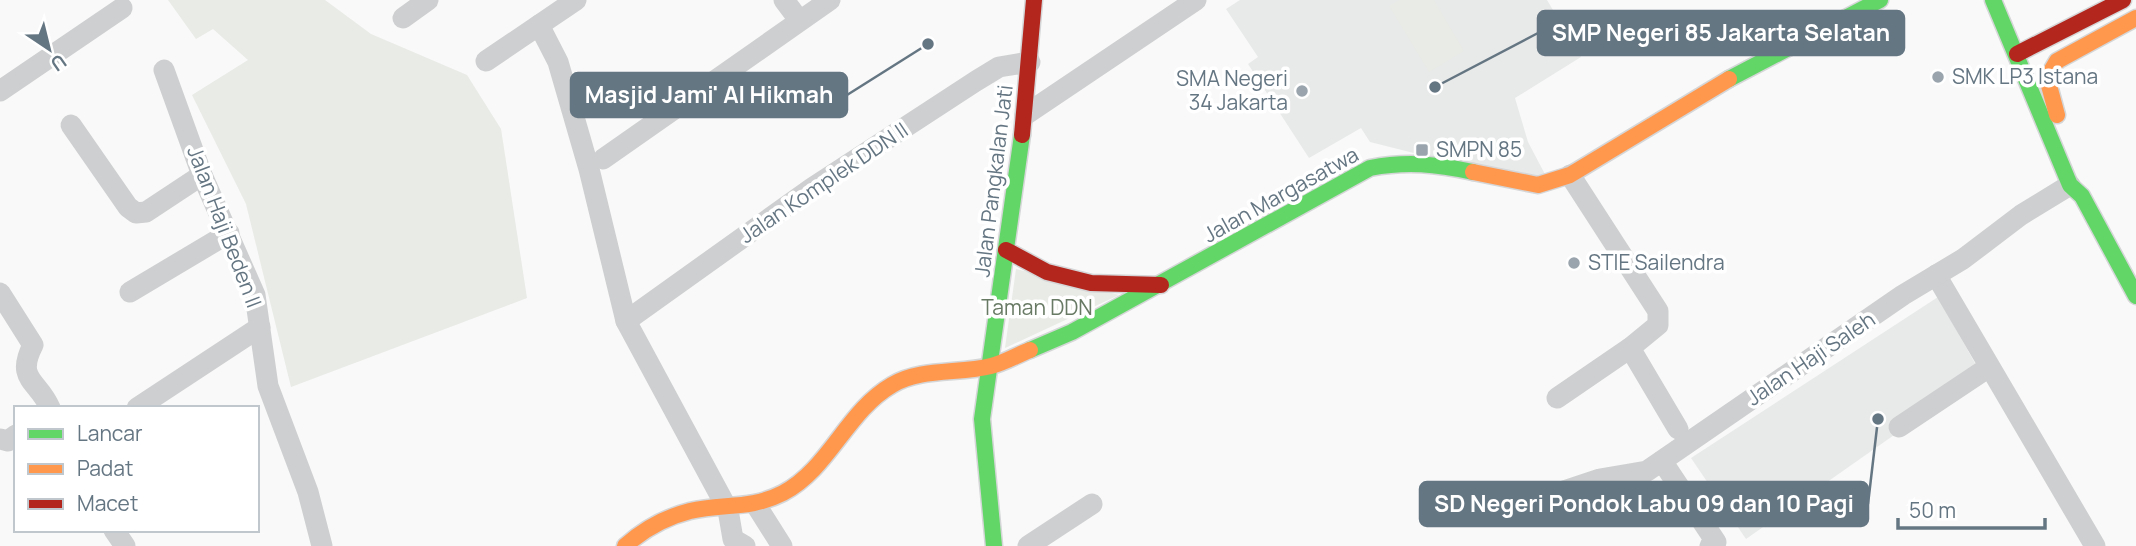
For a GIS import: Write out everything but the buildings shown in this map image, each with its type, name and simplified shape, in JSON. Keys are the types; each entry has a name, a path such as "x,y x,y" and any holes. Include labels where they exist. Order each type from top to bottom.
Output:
{"main road":[{"name":"Jalan Pangkalan Jati","path":"993,546 982,419 1025,115 1026,61 1034,0"},
{"name":"Jalan Margasatwa","path":"625,546 643,530 690,511 727,510 756,505 785,492 805,477 873,399 893,384 916,377 991,366 1072,332 1162,285 1370,168 1403,162 1429,163 1538,186 1570,175 1748,68 1880,0"},
{"path":"1993,0 2076,190 2136,296"},
{"path":"2017,54 2123,0"},
{"path":"2076,190 2082,180 2052,104 2048,78 2057,61 2136,18"},
{"path":"1006,250 1047,272 1091,283 1162,285"}],"street":[{"path":"403,18 428,0"},
{"path":"486,61 576,0"},
{"path":"784,0 799,20"},
{"path":"603,159 831,0"},
{"path":"1025,115 1196,0"},
{"path":"0,91 122,8"},
{"path":"539,25 558,62 589,169 626,321 727,510 733,544"},
{"name":"Jalan Komplek DDN II","path":"626,321 812,188 999,67 1026,61"},
{"name":"Jalan Haji Beden II","path":"164,70 202,175 255,295 268,386 308,492 322,546"},
{"path":"71,125 128,207 136,214 146,212 202,175"},
{"path":"1557,398 1630,348 1658,325 1658,311 1570,175"},
{"name":"Jalan Haji Saleh","path":"1537,500 1600,479 1647,471 2021,215 2076,190"},
{"path":"130,292 229,233"},
{"path":"1936,275 2095,546"},
{"path":"0,293 33,345 26,360 27,377 48,406"},
{"path":"140,406 260,327"},
{"path":"1630,348 1678,429"},
{"path":"1899,427 1989,367"},
{"path":"1662,461 1716,542 1710,546"},
{"path":"1028,546 1092,504"},
{"path":"756,505 782,546"}],"shaded area":[{"path":"1240,0 1547,0 1581,57 1515,98 1528,142 1547,178 1537,184 1370,142 1361,128 1309,158 1248,64 1258,57 1226,9"},
{"path":"1938,297 1981,374 1746,539 1691,458"}],"green space":[{"path":"168,0 325,0 371,34 467,75 501,129 527,298 291,387 246,204 192,95 248,60 213,29 196,39"},
{"path":"1399,0 1434,0 1464,51 1429,72 1389,6"},
{"name":"Taman DDN","path":"1016,269 1119,295 1005,348"}],"traffic: fast":[{"path":"1729,79 1880,0"},
{"path":"1993,0 2070,185 2082,196 2136,296"},
{"path":"994,546 982,419 1022,135"},
{"path":"1030,350 1072,332 1370,168 1422,164 1473,172"}],"traffic: slow":[{"path":"2057,115 2047,78 2057,61 2136,18"},
{"path":"1473,172 1538,185 1570,175 1729,79"},
{"path":"625,546 655,525 672,517 702,509 759,502 783,493 813,470 862,409 892,385 915,376 991,366 1030,350"}],"traffic: jam":[{"path":"1022,135 1034,0"},
{"path":"2017,54 2123,0"},
{"path":"1006,250 1047,272 1091,283 1161,285"}],"place":[{"name":"Masjid Jami' Al Hikmah","path":"928,44"},
{"name":"SMK LP3 Istana","path":"1938,77"},
{"name":"SMP Negeri 85 Jakarta Selatan","path":"1435,87"},
{"name":"SMA Negeri 34 Jakarta","path":"1302,91"},
{"name":"SMPN 85","path":"1422,150"},
{"name":"STIE Sailendra","path":"1574,263"},
{"name":"SD Negeri Pondok Labu 09 dan 10 Pagi","path":"1878,419"}]}
